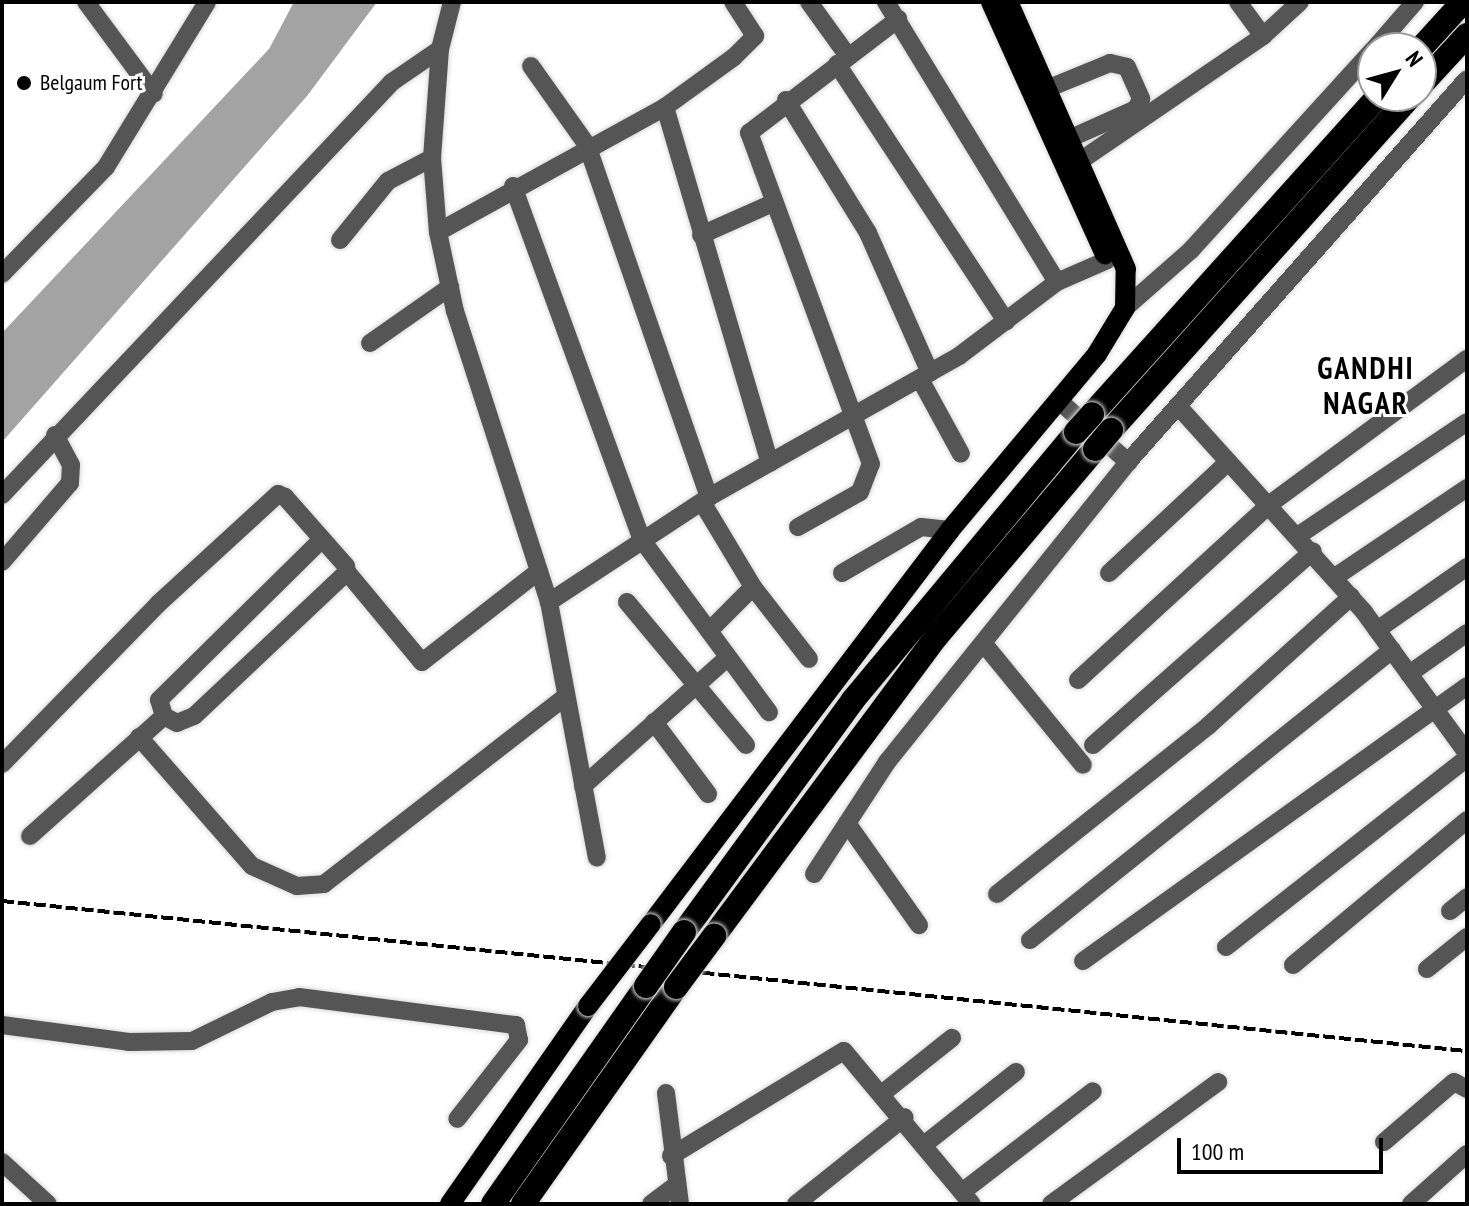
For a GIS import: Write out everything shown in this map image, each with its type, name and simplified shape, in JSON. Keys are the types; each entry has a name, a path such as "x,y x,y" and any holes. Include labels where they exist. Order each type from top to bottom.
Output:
{"highway":[{"path":"1436,32 1463,2"},
{"path":"1437,68 1467,35"},
{"path":"493,1204 684,932 853,700 1084,423 1364,112"},
{"path":"523,1204 676,987 902,680 1103,440 1397,112"}],"main road":[{"path":"991,2 1126,302"},
{"path":"450,1204 588,1006 950,530 1058,400 1126,302 1126,269 1049,88 1008,2"}],"street":[{"path":"86,2 154,94"},
{"path":"6,263 106,167 154,94 207,2"},
{"path":"452,2 440,49 432,158 438,232 450,287 549,602 597,858"},
{"path":"438,232 587,145 665,107 752,43 753,27 733,2"},
{"path":"809,2 1006,321"},
{"path":"886,2 1057,282"},
{"path":"1238,2 1263,36"},
{"path":"1080,161 1263,36 1300,2"},
{"path":"1389,32 1415,2"},
{"path":"798,527 866,485 871,464 857,416 773,203 749,133 786,100 898,19"},
{"path":"2,495 55,435 321,165 392,82 440,49"},
{"path":"1049,88 1117,62 1141,99 1136,109 1071,138"},
{"path":"531,66 587,145 705,500 753,587 809,659"},
{"path":"1126,302 1191,250 1357,68"},
{"path":"814,874 887,762 1128,462 1467,79"},
{"path":"786,100 868,233 925,376 961,454"},
{"path":"665,107 770,463"},
{"path":"340,240 396,174 432,158"},
{"path":"513,186 642,540 769,712"},
{"path":"701,235 773,203"},
{"path":"549,602 705,500 925,376 1057,282 1107,260"},
{"path":"370,343 450,287"},
{"path":"1078,680 1270,504 1467,359"},
{"path":"1058,400 1128,462"},
{"path":"1178,406 1335,577 1467,755 1226,947"},
{"path":"1299,535 1467,422"},
{"path":"2,562 70,483 71,465 55,435"},
{"path":"1109,573 1228,462"},
{"path":"1335,577 1467,488"},
{"path":"2,764 266,499 285,497 422,662 539,571"},
{"path":"842,573 921,527 950,530"},
{"path":"30,836 164,716 164,694 322,539"},
{"path":"1093,745 1313,551"},
{"path":"1377,630 1467,567"},
{"path":"164,716 177,723 194,716 347,572"},
{"path":"709,631 753,587"},
{"path":"997,894 1196,736 1351,597"},
{"path":"627,602 746,745"},
{"path":"1409,674 1467,633"},
{"path":"984,644 1083,765"},
{"path":"1030,940 1392,650"},
{"path":"583,786 727,658"},
{"path":"1083,961 1467,686"},
{"path":"139,737 252,866 270,878 311,885 346,872 566,696"},
{"path":"654,722 708,794"},
{"path":"1293,965 1467,820"},
{"path":"847,823 919,925"},
{"path":"1450,911 1467,897"},
{"path":"1427,969 1467,937"},
{"path":"2,1025 129,1042 192,1041 272,1002 299,997 516,1025 519,1040 457,1119"},
{"path":"884,1092 952,1038"},
{"path":"671,1156 839,1052 849,1053 905,1117 967,1198 1093,1091"},
{"path":"925,1144 1016,1072"},
{"path":"1051,1204 1218,1082"},
{"path":"1384,1142 1454,1082 1467,1089"},
{"path":"666,1093 671,1156 680,1204"},
{"path":"796,1204 905,1117"},
{"path":"1411,1204 1467,1154"},
{"path":"2,1162 48,1204"},
{"path":"651,1204 675,1186"}],"shaded area":[{"path":"294,2 377,2 307,96 2,442 2,333 269,49"}],"railway":[{"path":"2,901 1467,1051"}],"place":[{"name":"Belgaum Fort","path":"24,83"}],"district":[{"name":"GANDHI NAGAR","path":"1366,385"}]}
